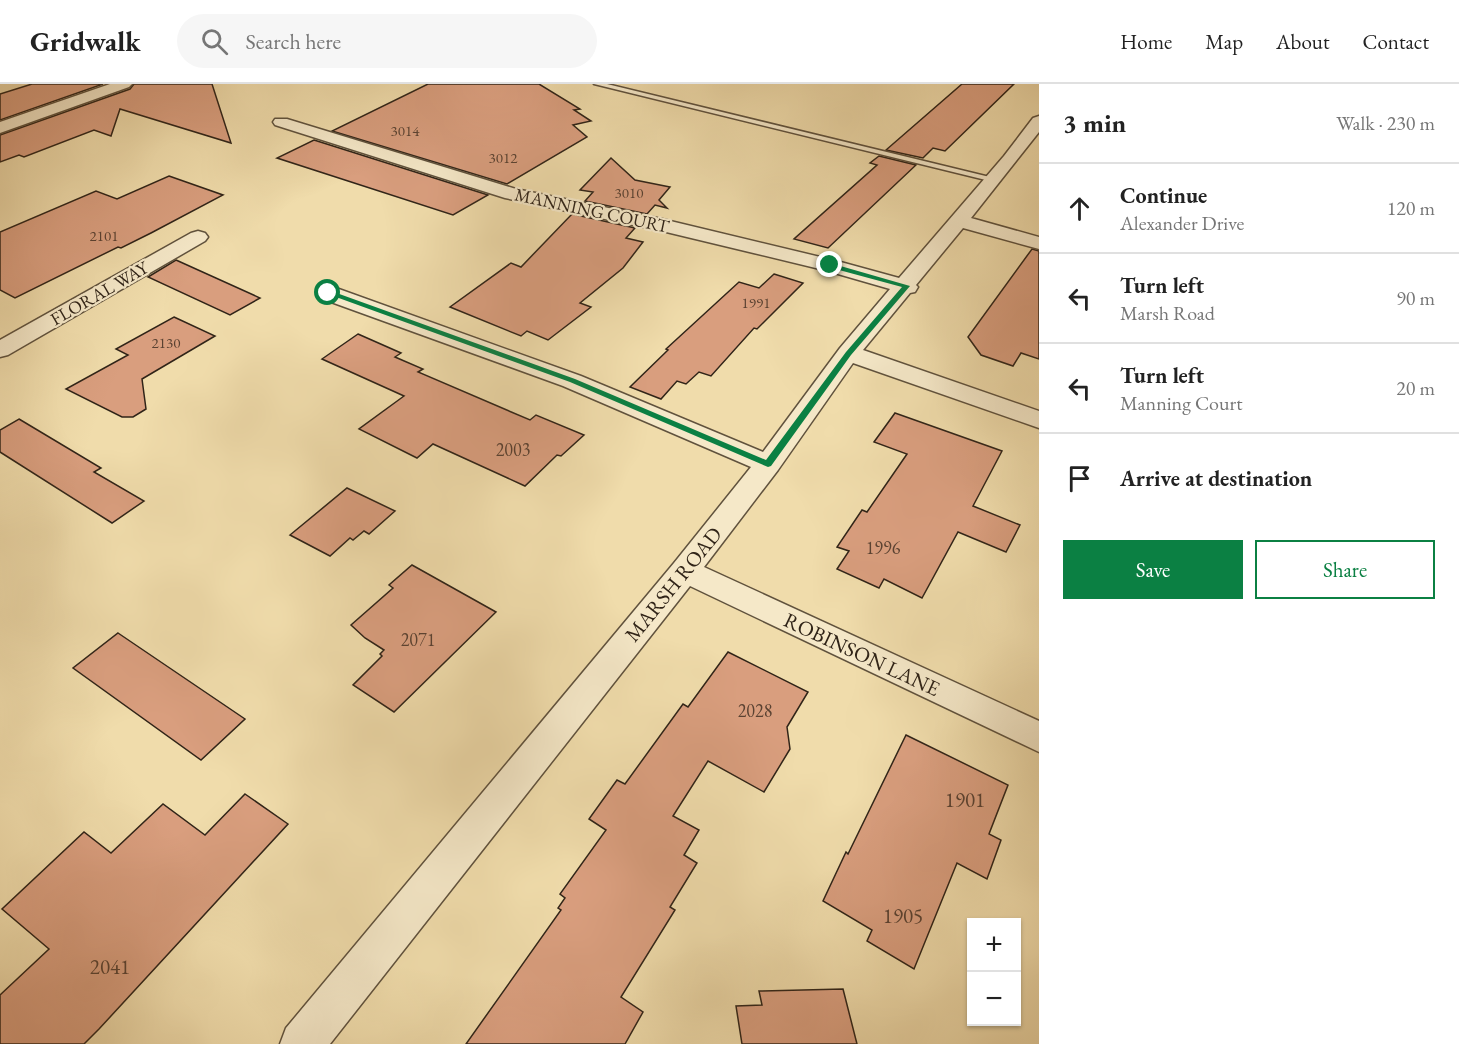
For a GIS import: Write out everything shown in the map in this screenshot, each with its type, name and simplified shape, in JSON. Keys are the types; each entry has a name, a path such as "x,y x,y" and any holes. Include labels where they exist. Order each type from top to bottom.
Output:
{"street":[{"path":"0,128 124,84"},
{"name":"MARSH ROAD","path":"302,1044 685,571 768,464 848,353 907,286 1039,121"},
{"name":"MANNING COURT","path":"281,122 512,194 662,225 907,286"},
{"path":"958,221 1039,243"},
{"name":"FLORAL WAY","path":"0,350 198,237"},
{"path":"328,293 572,381 768,464"},
{"path":"848,353 1039,420"},
{"name":"ROBINSON LANE","path":"685,571 1039,737"}],"lane":[{"path":"598,84 994,179"}],"building":[{"path":"32,84 103,84 0,120 0,94"},
{"path":"134,84 212,84 231,143 120,109 111,136 94,130 24,157 19,155 0,162 0,135 130,89"},
{"path":"428,84 539,84 580,109 574,110 591,121 573,125 587,137 507,184 332,131"},
{"path":"962,84 1014,84 945,151 933,148 923,158 886,150"},
{"path":"314,140 488,195 453,215 277,158"},
{"path":"879,156 916,165 828,248 794,239 877,165 870,163"},
{"path":"611,158 635,180 670,187 659,200 667,208 655,205 647,214 585,201 593,192 580,190"},
{"path":"169,176 223,195 121,248 118,247 15,298 0,290 0,232 96,191 117,199"},
{"path":"572,214 635,228 626,238 643,242 623,268 580,303 591,307 548,340 527,331 521,336 450,307 511,263 521,267"},
{"path":"1032,249 1039,251 1039,359 1021,353 1013,366 981,355 968,337"},
{"path":"176,260 260,298 230,315 148,277"},
{"path":"774,274 803,283 757,329 754,328 711,376 699,372 686,384 677,381 661,399 630,387 668,350 666,349 739,282 759,288"},
{"path":"174,317 215,336 142,379 146,409 133,417 122,417 66,389 128,355 116,349"},
{"path":"358,334 401,353 395,357 423,369 418,372 530,420 536,415 584,435 561,456 557,455 525,486 433,444 417,458 359,429 404,396 322,359"},
{"path":"895,413 1002,451 973,506 1020,525 1006,552 958,532 922,598 884,579 879,588 837,569 849,551 837,547 862,510 867,512 907,454 874,442"},
{"path":"19,419 101,468 94,472 144,501 112,523 0,452 0,430"},
{"path":"347,488 395,511 369,534 364,531 353,540 350,538 330,556 290,535"},
{"path":"412,565 496,612 394,712 353,685 382,656 380,654 384,650 365,638 351,625 393,588 389,585"},
{"path":"118,633 245,719 201,760 73,668"},
{"path":"728,652 808,692 787,727 790,749 764,792 708,761 673,816 699,830 684,855 697,863 670,907 675,910 621,997 643,1012 625,1044 466,1044 561,910 558,908 565,898 560,894 606,830 589,819 617,780 625,784 683,704 688,707"},
{"path":"906,735 1008,785 989,834 1001,840 987,879 957,863 914,969 867,941 872,930 823,901"},
{"path":"245,794 288,824 99,1029 84,1044 0,1044 0,995 49,949 2,909 84,832 111,853 163,804 205,835"},
{"path":"843,989 857,1044 742,1044 736,1006 762,1005 759,991"}],"route":[{"path":"328,293 572,381 768,464 848,353 907,286 830,265"}]}
